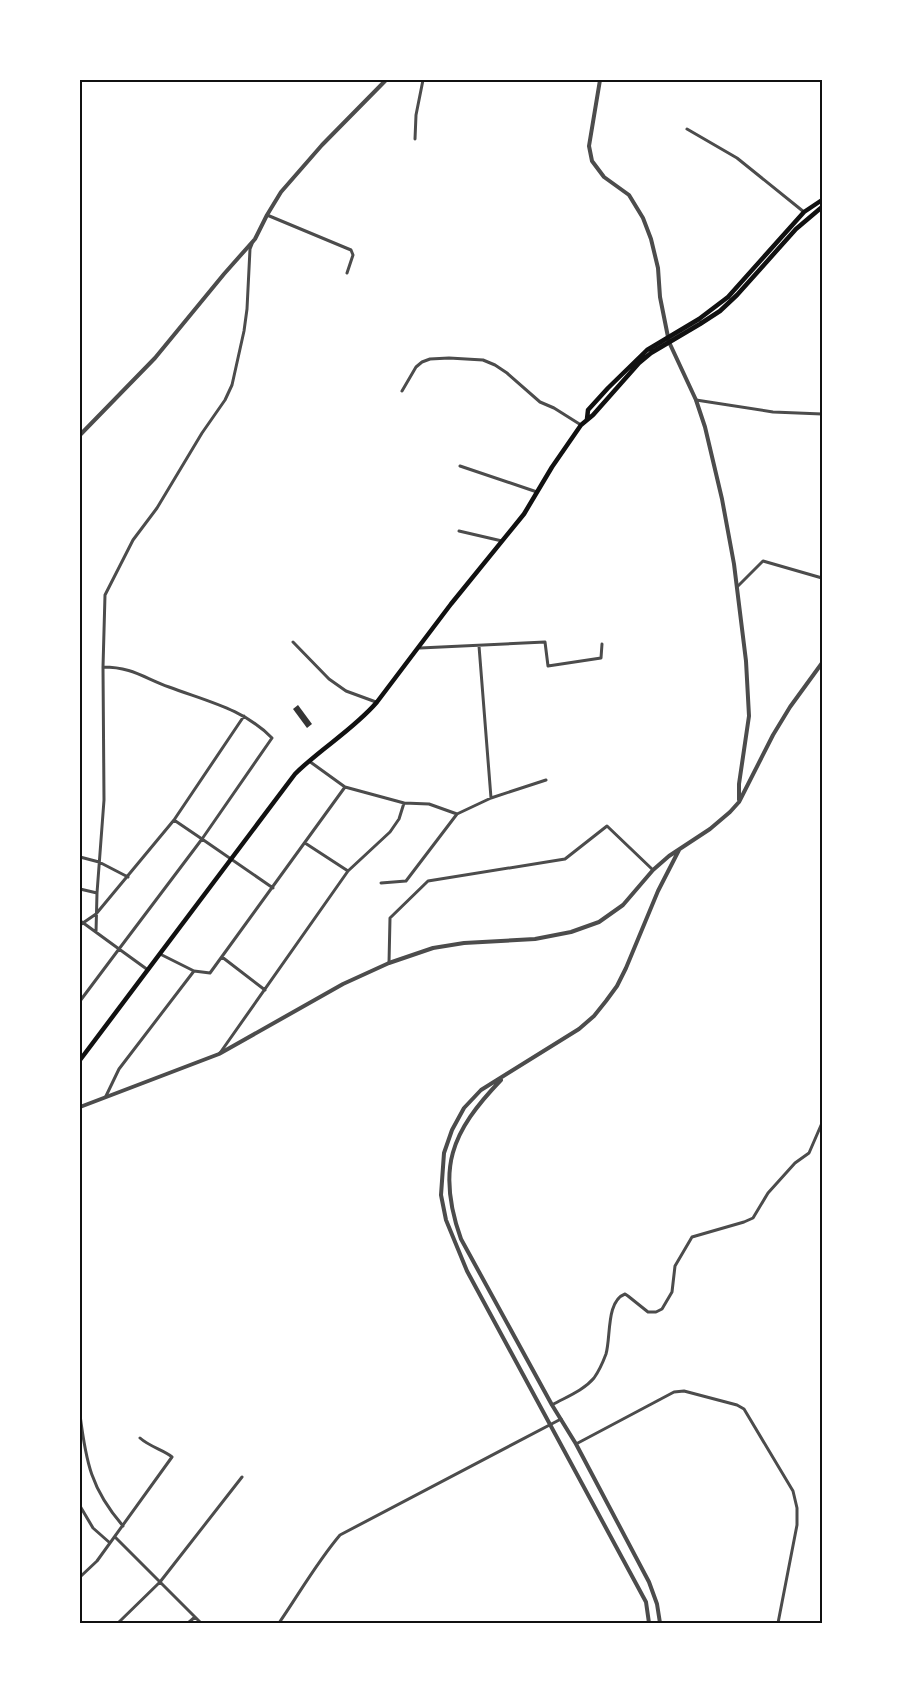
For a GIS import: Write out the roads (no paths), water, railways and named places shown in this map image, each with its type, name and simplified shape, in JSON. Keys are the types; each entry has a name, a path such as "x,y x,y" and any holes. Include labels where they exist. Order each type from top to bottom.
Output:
{"main road":[{"path":"80,1060 295,774 308,761 366,715 420,648 451,604 524,514 556,461 581,425 639,363 728,297 804,212 822,200"},
{"path":"668,340 700,324 720,311 737,295 796,229 822,207"}],"street":[{"path":"96,932 104,800 103,667 105,595 133,540 158,508 202,433 225,400 232,385 247,310 250,249 267,215 281,192 322,145 386,80"},
{"path":"414,139 416,115 423,80"},
{"path":"600,80 589,146 592,161 604,177 629,195 643,218 651,239 658,268 660,297 668,340 706,426 720,490 738,586 746,661 749,716 739,784 739,802"},
{"path":"688,129 737,158 804,212"},
{"path":"267,215 351,250 353,254 347,273"},
{"path":"80,435 155,358 255,239"},
{"path":"402,391 416,367 422,362 430,359 449,358 483,360 507,373 540,402 554,408 581,425"},
{"path":"696,400 773,412 822,414"},
{"path":"460,466 537,492"},
{"path":"459,531 503,542"},
{"path":"738,586 763,560 822,578"},
{"path":"294,642 329,679 346,691 377,702"},
{"path":"420,648 545,642 548,666 601,658 602,644"},
{"path":"479,646 491,798"},
{"path":"80,1108 220,1054 343,984 388,963 433,948 464,943 535,940 571,932 599,922 623,905 653,870 669,856 710,829 739,802 773,735 790,707 822,663"},
{"path":"80,1001 202,839 272,738 261,726 228,708 168,687 126,668 103,667"},
{"path":"148,970 81,923 96,914 174,820 244,716"},
{"path":"308,761 345,787 404,803 429,804 457,814"},
{"path":"381,883 406,881 457,814 491,798 546,780"},
{"path":"160,954 194,971 210,973 345,787"},
{"path":"220,1054 348,871 390,832 399,819 404,803"},
{"path":"174,820 273,888"},
{"path":"388,963 390,918 428,881 565,859 607,826 653,870"},
{"path":"305,844 348,871"},
{"path":"649,1623 646,1602 467,1270 448,1227 441,1195 444,1153 452,1130 464,1108 482,1090 579,1029 594,1016 617,986 658,891 679,850"},
{"path":"80,857 99,862 128,876"},
{"path":"80,889 97,893"},
{"path":"222,958 265,990"},
{"path":"106,1097 119,1069 194,971"},
{"path":"505,1076 489,1092 468,1120 453,1150 449,1173 452,1214 461,1239 552,1405 576,1444 649,1582 657,1604 660,1623"},
{"path":"552,1405 585,1386 598,1371 606,1354 610,1320 620,1296 625,1294 648,1312 656,1312 662,1309 672,1292 675,1266 692,1237 753,1218 768,1193 795,1163 809,1153 822,1123"},
{"path":"576,1444 674,1392 684,1391 737,1405 744,1409 793,1491 797,1508 797,1526 778,1623"},
{"path":"80,1415 86,1456 92,1477 113,1513 124,1526"},
{"path":"279,1623 313,1574 325,1553 340,1535 561,1420"},
{"path":"80,1577 97,1561 124,1526 172,1457 170,1454 153,1448 140,1438"},
{"path":"118,1623 160,1582 242,1477"},
{"path":"80,1506 93,1528 110,1543"},
{"path":"115,1537 201,1623"},
{"path":"188,1623 195,1617"}]}
